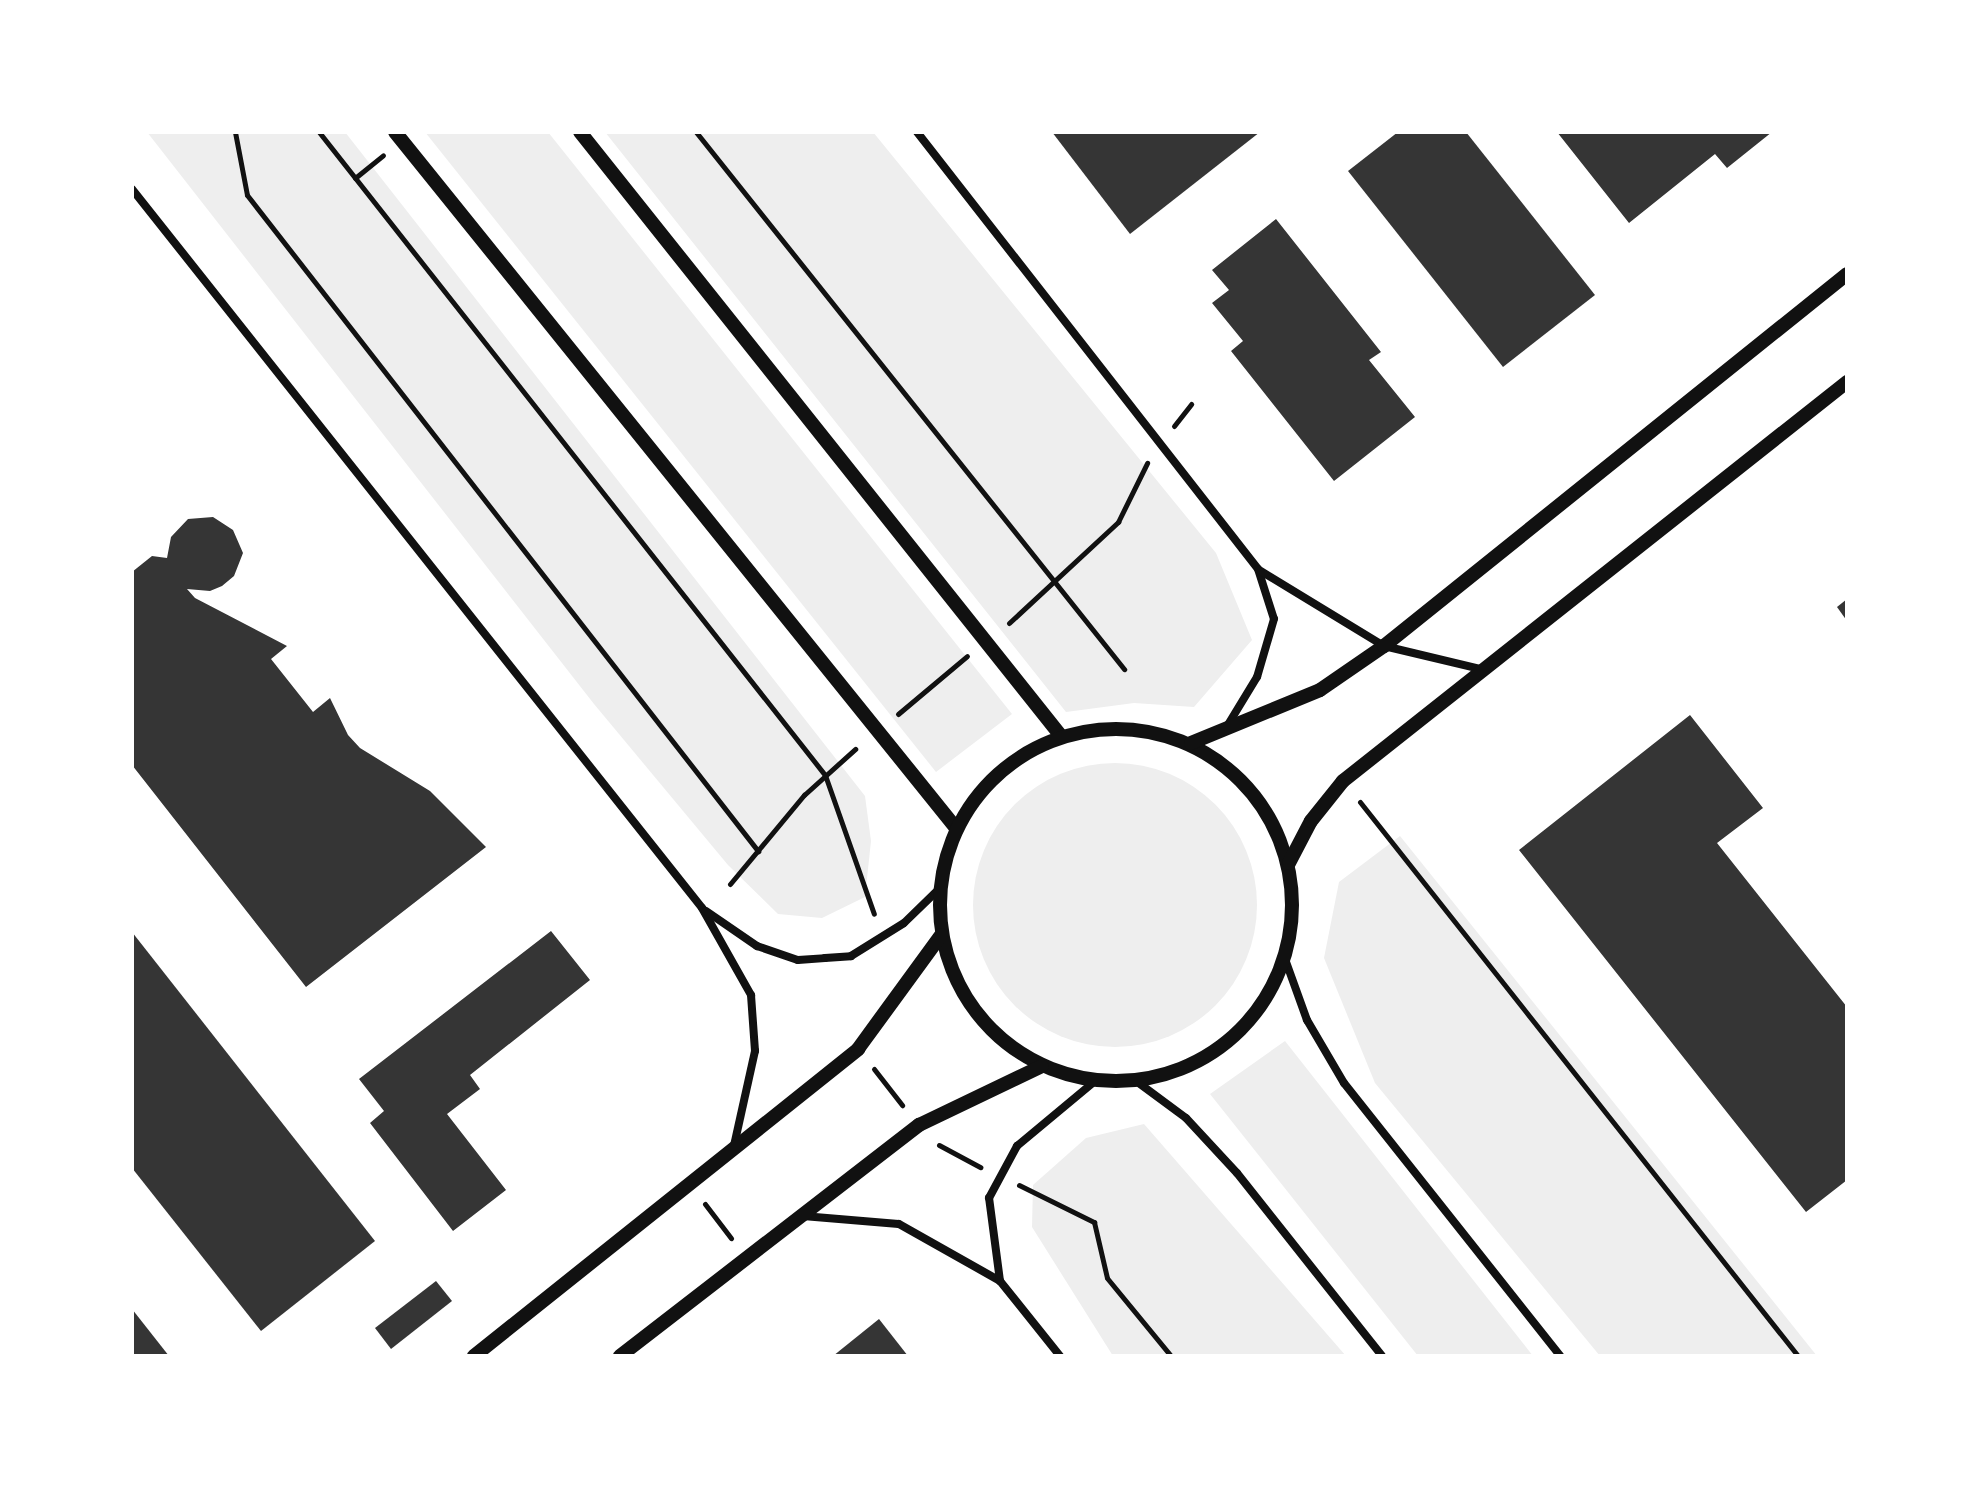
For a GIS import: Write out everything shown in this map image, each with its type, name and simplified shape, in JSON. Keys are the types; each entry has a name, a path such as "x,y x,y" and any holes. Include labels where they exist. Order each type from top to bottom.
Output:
{"street":[{"path":"395,132 956,828"},
{"path":"580,132 1061,736"},
{"path":"917,132 1258,569 1274,619 1257,677 1225,728"},
{"path":"132,189 702,908 751,995 755,1051 733,1151"},
{"path":"1191,743 1320,690 1384,646 1847,274"},
{"path":"1289,863 1311,821 1343,781 1847,382"},
{"path":"1258,569 1384,646 1485,670"},
{"path":"1126,727 1191,743 1225,764 1254,792 1276,826 1289,863 1294,912 1285,959 1263,1005 1228,1042 1185,1068 1136,1081 1095,1081 1042,1066 1006,1044 975,1013 954,976 941,935 939,889 956,828 982,789 1006,767 1061,736 1126,727"},
{"path":"702,908 757,946 798,960 851,956 904,923 939,889"},
{"path":"474,1356 858,1049 941,935"},
{"path":"1285,959 1307,1020 1344,1083 1560,1356"},
{"path":"620,1356 919,1125 1042,1066"},
{"path":"1000,1281 989,1198 1017,1146 1095,1081"},
{"path":"1136,1081 1186,1118 1237,1173 1382,1356"},
{"path":"802,1216 899,1224 1000,1281 1060,1356"}],"path":[{"path":"235,132 247,195 758,851"},
{"path":"319,132 825,775 874,914"},
{"path":"696,132 1124,669"},
{"path":"355,178 387,152"},
{"path":"1009,623 1118,522 1141,472"},
{"path":"892,718 967,655"},
{"path":"730,884 825,775 855,749"},
{"path":"1343,781 1798,1356"},
{"path":"858,1049 905,1109"},
{"path":"933,1141 984,1169"},
{"path":"1013,1182 1094,1222 1107,1278 1171,1356"},
{"path":"690,1185 746,1257"}],"shaded area":[{"path":"147,132 345,132 865,796 871,841 865,897 822,918 778,914 728,865 594,704"},
{"path":"425,132 548,132 1012,714 936,772"},
{"path":"605,132 873,132 1216,553 1252,640 1194,707 1134,703 1066,712"},
{"path":"1115,763 1143,766 1169,774 1194,787 1216,804 1233,826 1246,851 1254,877 1257,905 1254,933 1246,959 1233,984 1216,1006 1194,1023 1169,1036 1143,1044 1115,1047 1087,1044 1061,1036 1036,1023 1014,1006 997,984 984,959 976,933 973,905 976,877 984,851 997,826 1014,804 1036,787 1061,774 1087,766"},
{"path":"1400,836 1817,1356 1600,1356 1375,1083 1324,958 1339,882"},
{"path":"1285,1041 1533,1356 1418,1356 1210,1094"},
{"path":"1144,1124 1346,1356 1113,1356 1032,1227 1033,1185 1086,1138"}],"building":[{"path":"1052,132 1260,132 1130,234"},
{"path":"1398,132 1466,132 1595,295 1503,367 1348,171"},
{"path":"1557,132 1772,132 1727,168 1715,154 1629,223"},
{"path":"1276,219 1381,352 1369,360 1415,417 1334,481 1231,351 1243,341 1212,303 1229,290 1212,270"},
{"path":"213,517 233,530 243,553 234,576 222,586 210,591 187,589 195,598 287,646 271,659 313,712 330,698 348,735 360,748 430,791 486,847 306,987 132,765 132,572 152,556 167,558 171,537 188,519"},
{"path":"1847,599 1847,621 1837,607"},
{"path":"1690,715 1763,808 1717,843 1847,1007 1847,1180 1806,1212 1519,850"},
{"path":"551,931 590,980 470,1075 480,1089 447,1114 506,1190 453,1231 370,1123 384,1111 359,1079"},
{"path":"132,932 375,1241 261,1331 132,1168"},
{"path":"436,1281 452,1301 391,1349 375,1328"},
{"path":"132,1309 169,1356 132,1356"},
{"path":"879,1319 908,1356 833,1356"}]}
